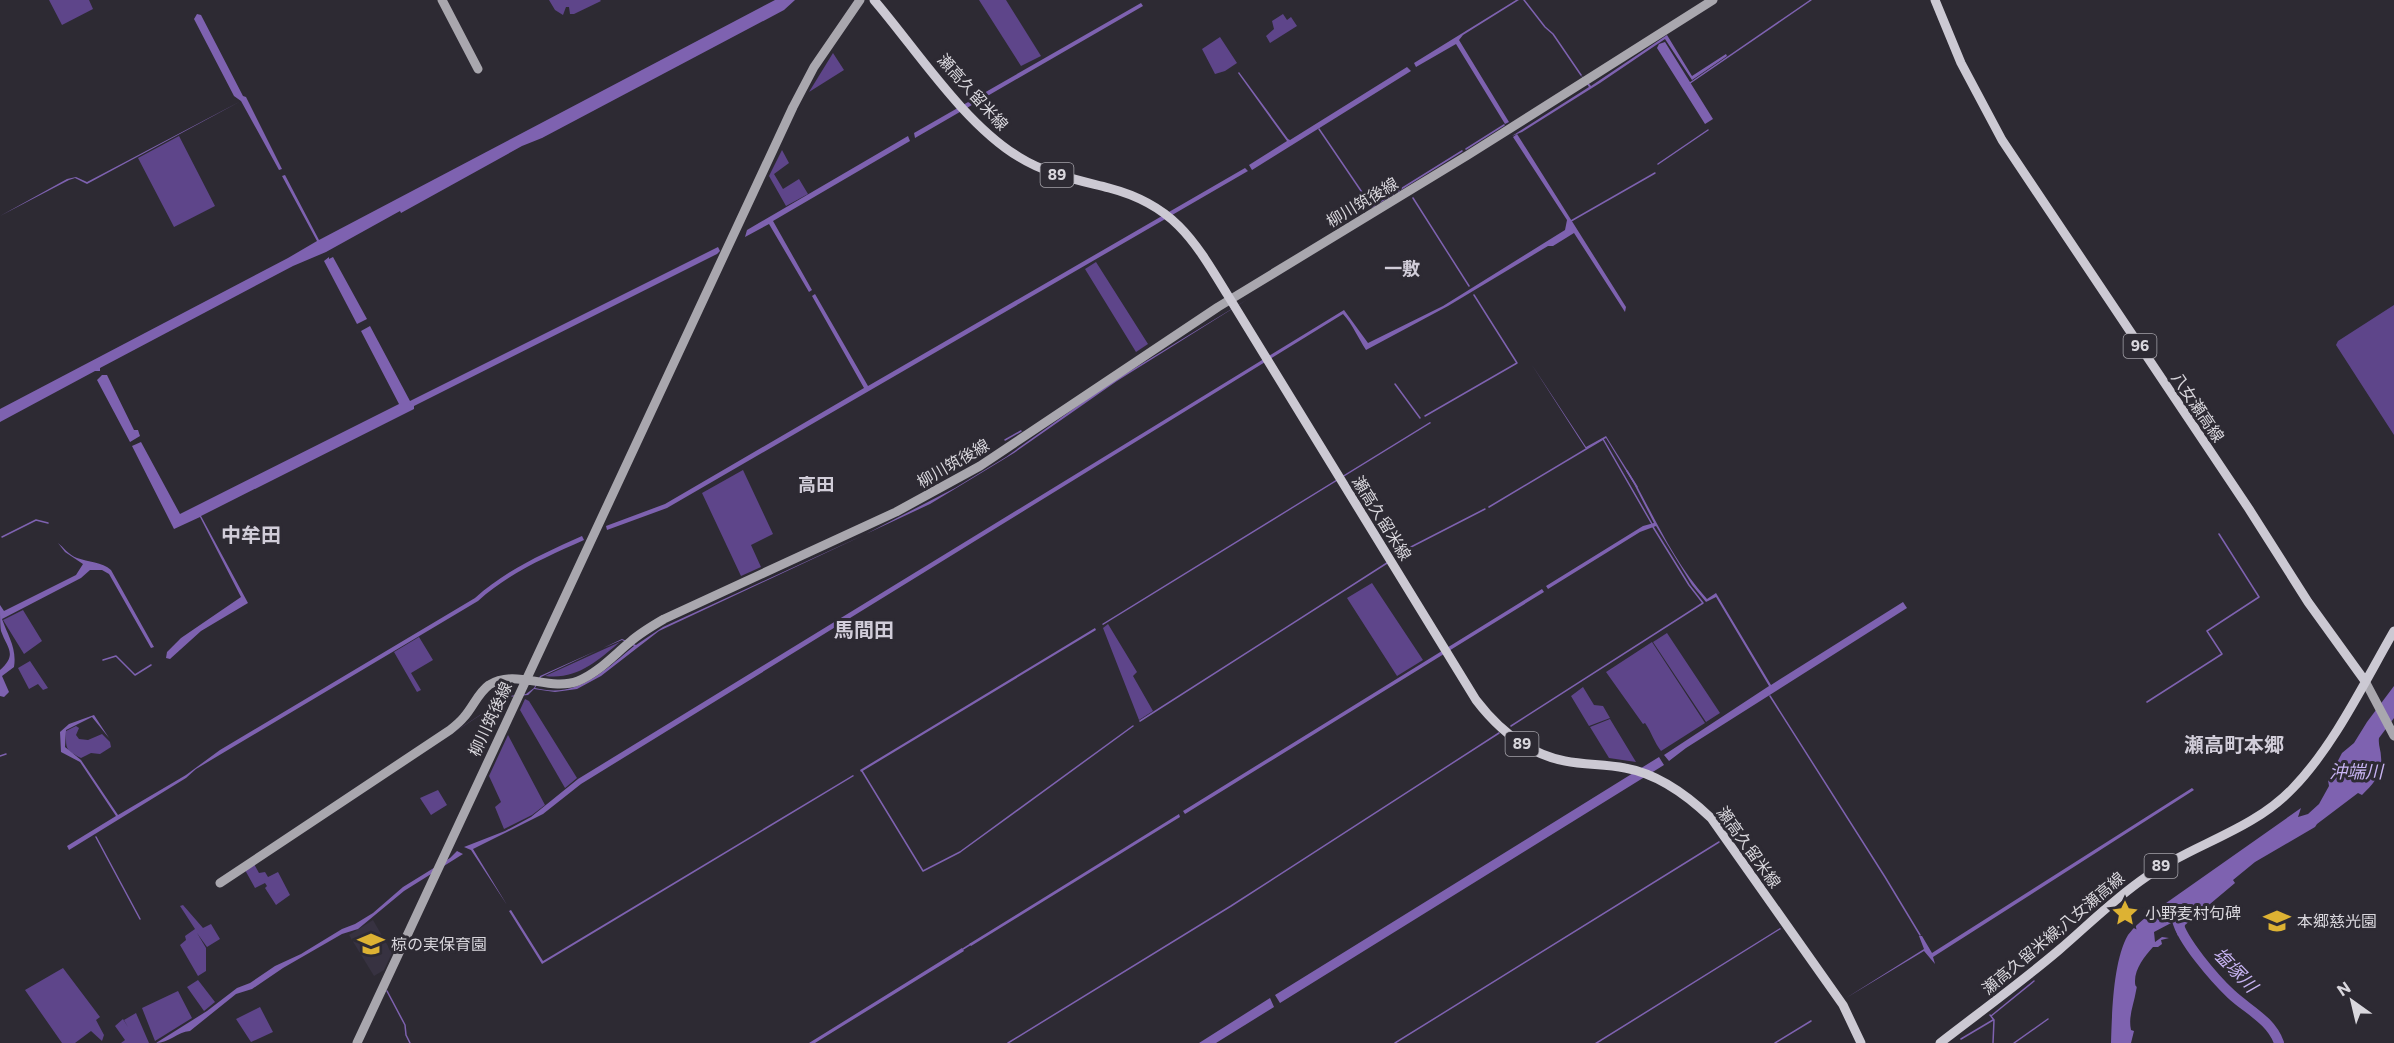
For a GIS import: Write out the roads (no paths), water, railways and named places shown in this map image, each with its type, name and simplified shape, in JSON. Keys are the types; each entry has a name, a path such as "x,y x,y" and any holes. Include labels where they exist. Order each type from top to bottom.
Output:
{"main road":[{"path":"442,0 478,69"},
{"path":"220,883 450,730 464,718 485,688 513,678 525,680 793,107 814,67 860,0"},
{"name":"瀬高久留米線","path":"874,0 962,108 1000,144 1040,170 1134,196 1168,215 1197,246 1488,716 1520,743 1538,753 1564,761 1635,771 1671,785 1694,801 1711,818 1843,1005 1861,1043"},
{"name":"柳川筑後線","path":"357,1043 525,680 560,684 580,680 608,661 644,631 664,619 936,492 1713,0"},
{"name":"八女瀬高線","path":"1935,0 1960,63 2002,140 2243,500 2308,602 2365,681"},
{"path":"2393,734 2365,681 2394,631"},
{"name":"瀬高久留米線;八女瀬高線","path":"1940,1043 2051,957 2145,877 2174,859 2252,822 2276,804 2305,775 2338,727 2365,681"}],"water":[{"path":"775,0 795,0 784,10 0,422 0,409 317,241 282,176 285,175 319,240"},
{"path":"1519,0 1463,35 1459,40 1509,122 1505,124 1456,44 1416,67 1414,63"},
{"path":"1141,3 1143,6 915,138 914,133"},
{"path":"197,14 201,15 243,96 246,97 282,169 279,170 241,101 234,96 194,19"},
{"path":"1667,35 1692,76 1726,54 1727,56 1692,80 1665,39 1600,83 1512,136 1589,87 1580,74 1591,86"},
{"path":"1665,42 1713,119 1705,124 1657,48 1659,44"},
{"path":"1407,67 1411,71 1252,170 1249,165 1287,141 1239,72 1290,140"},
{"path":"241,101 87,184 75,178 69,180 0,216 67,179 76,177 87,182"},
{"path":"1517,134 1626,307 1625,312 1574,233 1448,306 1366,350 1343,314 581,784 543,814 473,849 507,905 471,850 464,847 505,831 531,817 578,779 1344,310 1368,343 1443,306 1565,230 1567,220 1513,137"},
{"path":"908,136 910,141 773,221 812,290 809,292 769,224 745,237 747,230"},
{"path":"1245,168 1248,171 667,508 607,530 606,526 665,504 864,388 812,296 815,294 868,386"},
{"path":"718,247 720,251 717,254 201,516 248,603 201,631 170,659 166,658 167,652 181,638 241,597 200,517 174,529 132,446 141,442 180,514 399,404 361,331 370,326 410,401"},
{"path":"329,257 329,259 333,257 367,319 357,324 324,261"},
{"path":"1248,299 1117,381 1014,453 930,504 866,534 955,488 1006,457 1107,385"},
{"path":"1532,365 1586,447 1606,436 1686,573 1707,599 1716,593 1771,685 1903,602 1907,608 1669,761 1664,755 1769,686 1716,597 1706,602 1692,585 1656,526 1640,532 1548,589 1546,586 1643,526 1654,523 1606,438 1586,449"},
{"path":"102,375 107,375 134,430 138,430 140,436 130,442 97,380"},
{"path":"1430,422 1431,423 1102,624"},
{"path":"865,534 659,631 601,676 577,689 555,692 534,689 528,695 508,697 436,744 509,696 526,694 534,688 540,676 598,650 541,677 535,688 564,690 577,686 601,673 634,646 622,640 603,648 622,639 636,645 663,627"},
{"path":"582,536 584,540 515,574 478,601 196,769 186,778 69,850 67,846 116,816 80,762 61,752 60,732 69,724 94,715 109,738 92,717 66,730 65,747 81,760 118,815 186,775 220,750 475,598 512,571"},
{"path":"58,543 74,557 111,570 154,647 151,648 109,574 102,570 90,570 81,578 2,619 15,660 14,667 2,676 9,692 4,697 0,696 0,670 9,660 10,651 1,631 0,605 4,611 76,575 83,564 65,552"},
{"path":"1542,589 1544,592 1185,814 1183,811"},
{"path":"1095,628 1096,630 861,772 860,770"},
{"name":"沖端川","path":"2394,686 2394,718 2379,738 2381,763 2379,774 2373,783 2362,795 2358,793 2315,827 2255,862 2233,880 2235,883 2185,925 2183,932 2178,936 2173,922 2154,932 2155,942 2162,937 2169,938 2161,940 2162,944 2158,947 2153,947 2137,971 2135,981 2137,989 2130,1020 2131,1030 2134,1031 2131,1043 2111,1043 2116,973 2123,946 2130,932 2149,915 2301,808 2298,817 2308,814 2319,804 2342,753 2354,743"},
{"path":"1659,757 1664,765 1280,1003 1275,995"},
{"path":"853,775 542,964 509,911 511,910 543,961"},
{"path":"2192,788 2194,790 1933,957 1935,964 1924,951 1846,998 1924,949 1919,936 1922,936 1932,953"},
{"path":"1179,814 1180,817 971,946 969,944"},
{"path":"457,851 463,854 404,891 358,929 342,934 252,989 236,994 190,1031 156,1043 207,1011 237,988 250,983 275,966 301,954 373,913 403,887 450,858"},
{"path":"1780,928 1598,1043 1595,1043"},
{"path":"962,948 964,951 815,1043 809,1043"},
{"path":"1270,998 1274,1007 1216,1043 1199,1043"}],"waterway":[{"path":"1524,0 1553,34 1581,75"},
{"path":"1690,83 1811,0"},
{"path":"1466,149 1504,125"},
{"path":"1319,129 1372,207 1462,151"},
{"path":"1658,164 1708,130"},
{"path":"1571,221 1655,173"},
{"path":"1413,198 1469,286"},
{"path":"1425,416 1517,363 1474,295"},
{"path":"1395,384 1420,418"},
{"path":"1005,440 1021,431"},
{"path":"1489,507 1603,439 1652,524"},
{"path":"1627,471 1637,487"},
{"path":"1409,548 1485,509"},
{"path":"2,537 36,520 48,523"},
{"path":"1511,726 1703,603 1689,585 1653,527"},
{"path":"2147,702 2222,654 2207,631 2259,597 2219,534"},
{"path":"1140,721 1387,563"},
{"path":"103,660 116,656 135,675 151,665"},
{"path":"1770,696 1920,935"},
{"path":"862,771 923,871 960,852 1133,726"},
{"path":"1008,1043 1231,906 1499,733"},
{"path":"0,756 6,754"},
{"path":"96,837 140,919"},
{"path":"1395,1043 1719,842"},
{"name":"塩塚川","path":"2177,920 2185,938 2208,970 2231,994 2271,1028 2279,1043"},
{"path":"963,949 971,944"},
{"path":"1991,1016 2034,981"},
{"path":"387,991 405,1025 410,1043"},
{"path":"1990,1015 1994,1020 1993,1043"},
{"path":"2014,1043 2048,1019"},
{"path":"1961,1039 1993,1020"},
{"path":"1775,1043 1811,1021"}],"place":[{"name":"小野麦村句碑","path":"2125,913"},
{"name":"本郷慈光園","path":"2277,921"},
{"name":"椋の実保育園","path":"371,944"}],"district":[{"name":"一敷","path":"1402,269"},
{"name":"高田","path":"816,485"},
{"name":"中牟田","path":"251,535"},
{"name":"馬間田","path":"864,630"},
{"name":"瀬高町本郷","path":"2234,745"}]}
